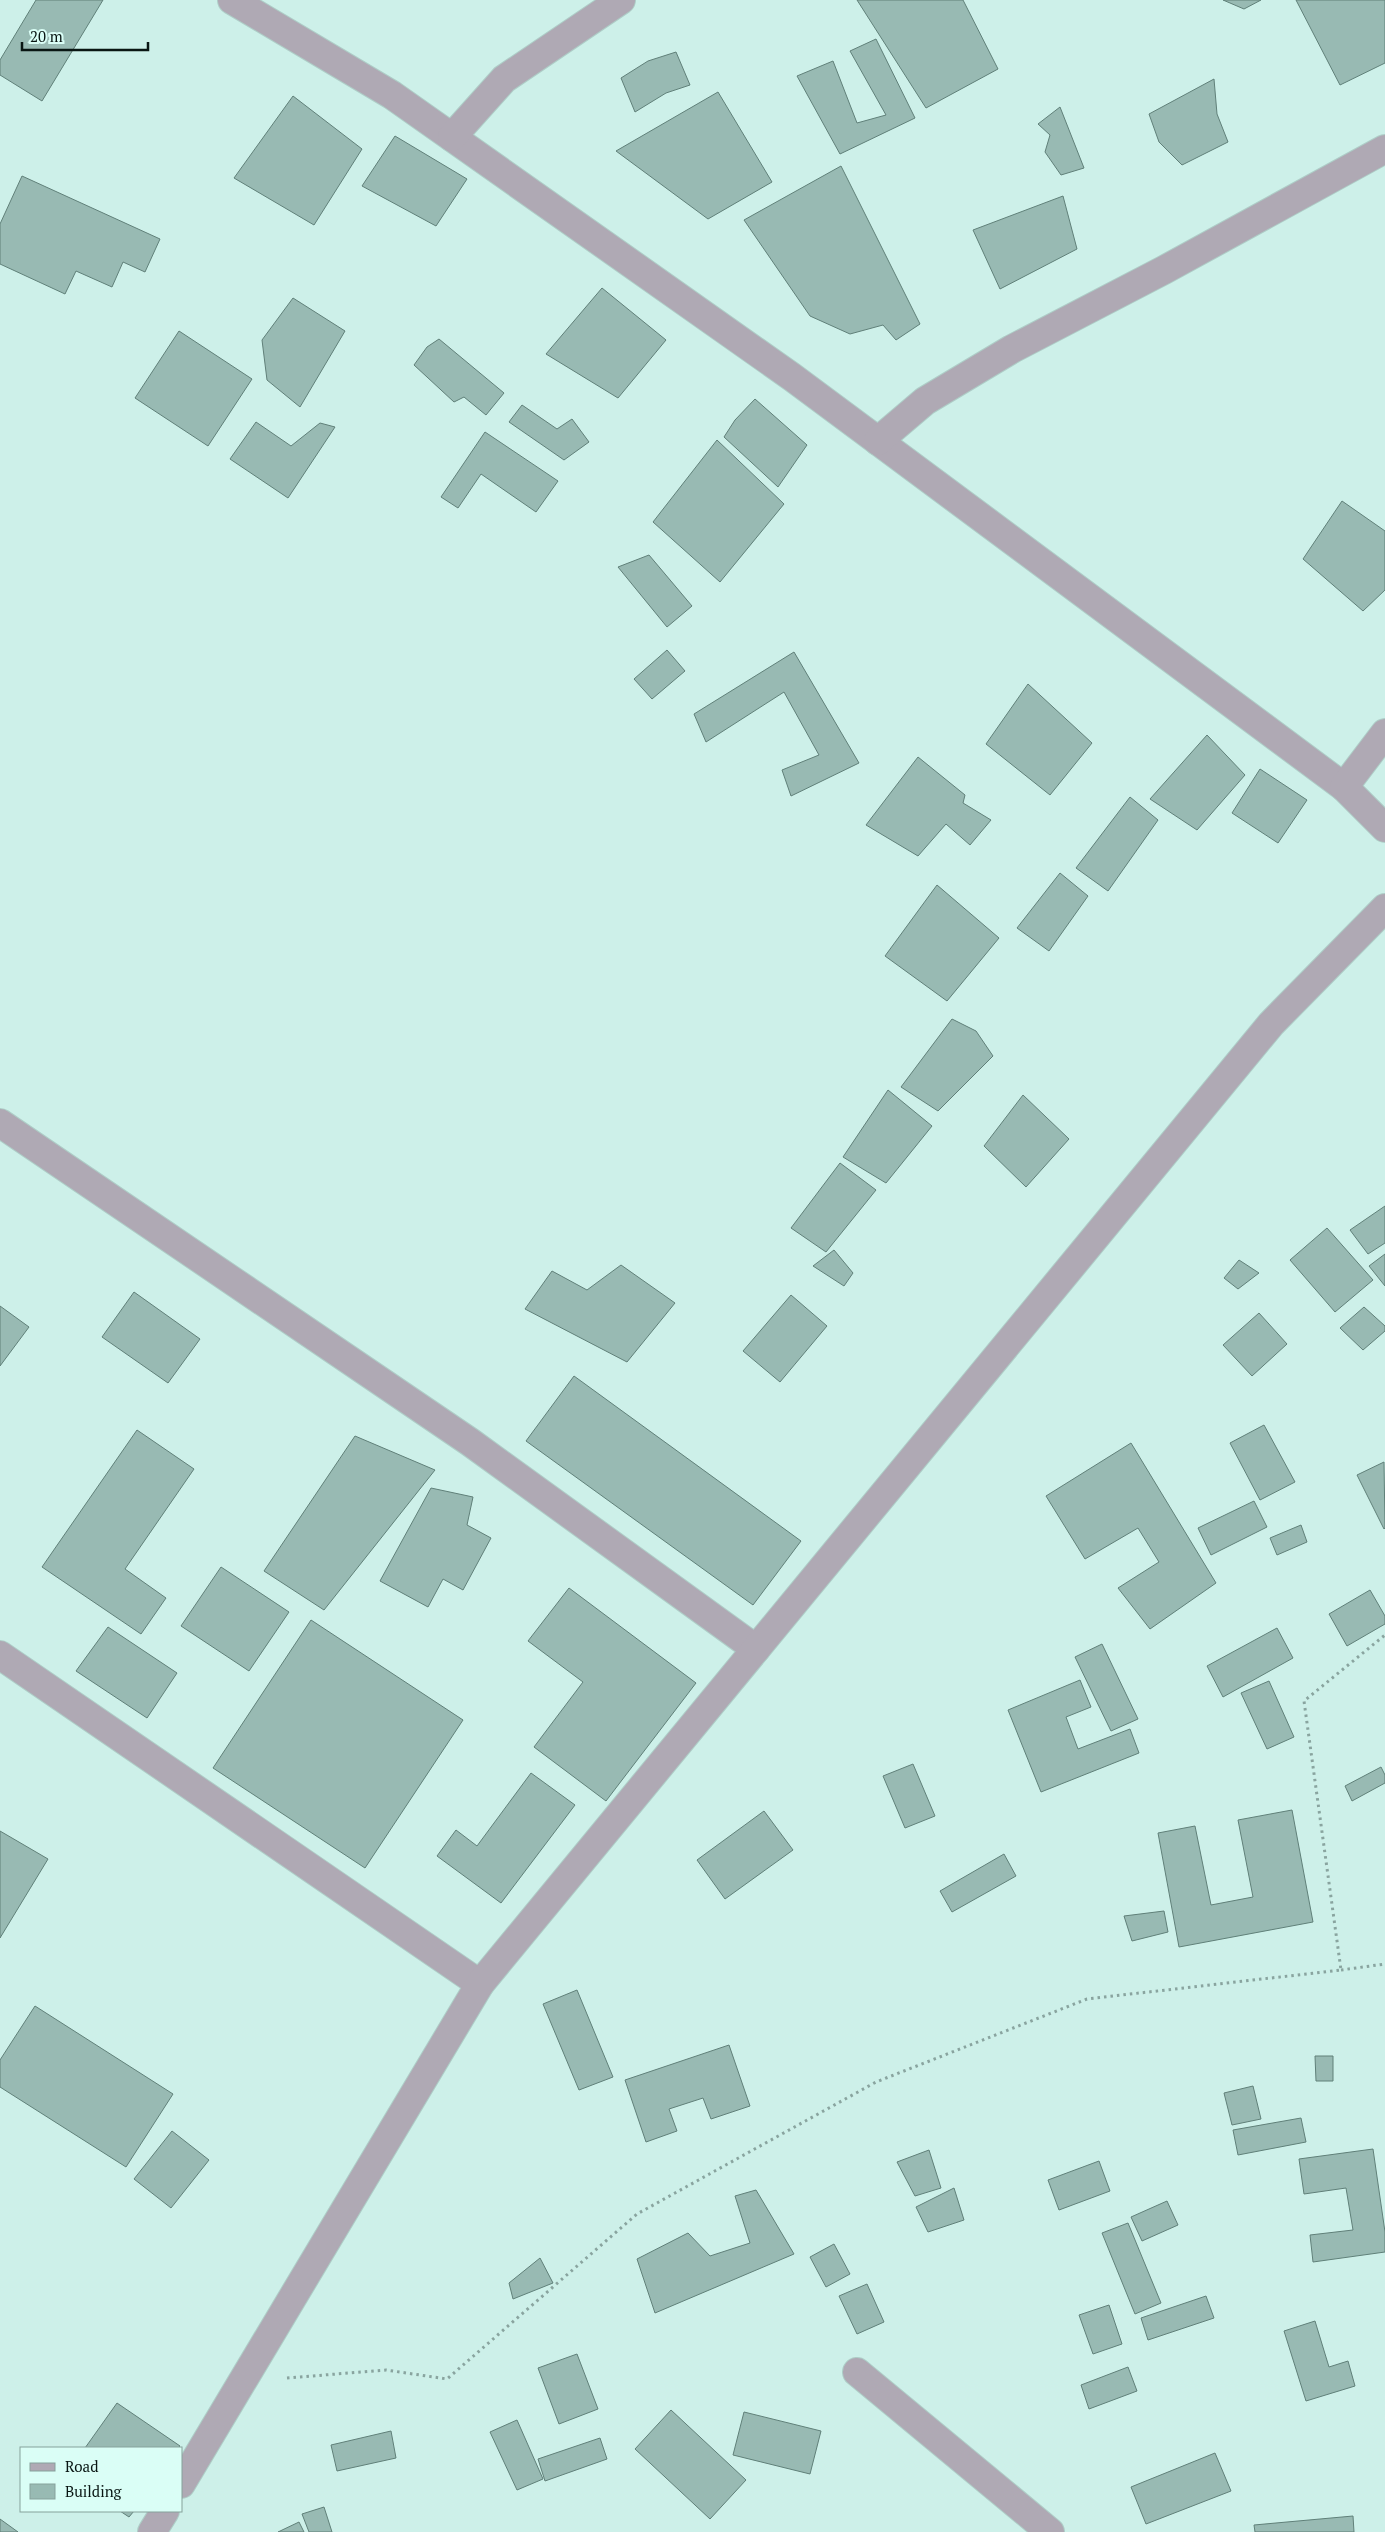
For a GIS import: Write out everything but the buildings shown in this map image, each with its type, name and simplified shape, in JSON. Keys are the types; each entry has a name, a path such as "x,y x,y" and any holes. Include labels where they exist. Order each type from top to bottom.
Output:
{"street":[{"path":"232,0 392,95 792,377 1344,787 1385,828"},
{"path":"452,137 504,79 620,0"},
{"path":"878,441 925,402 1012,349 1164,270 1385,149"},
{"path":"1344,787 1385,733"},
{"path":"182,2482 480,1984 1271,1024 1385,908"},
{"path":"0,1122 470,1442 756,1649"},
{"path":"0,1655 480,1984"},
{"path":"857,2372 1050,2532"},
{"path":"152,2532 164,2512"}],"path":[{"path":"1341,1970 1304,1702 1385,1635"},
{"path":"242,2382 386,2370 447,2379 637,2214 876,2082 1087,1999 1385,1964"}]}
